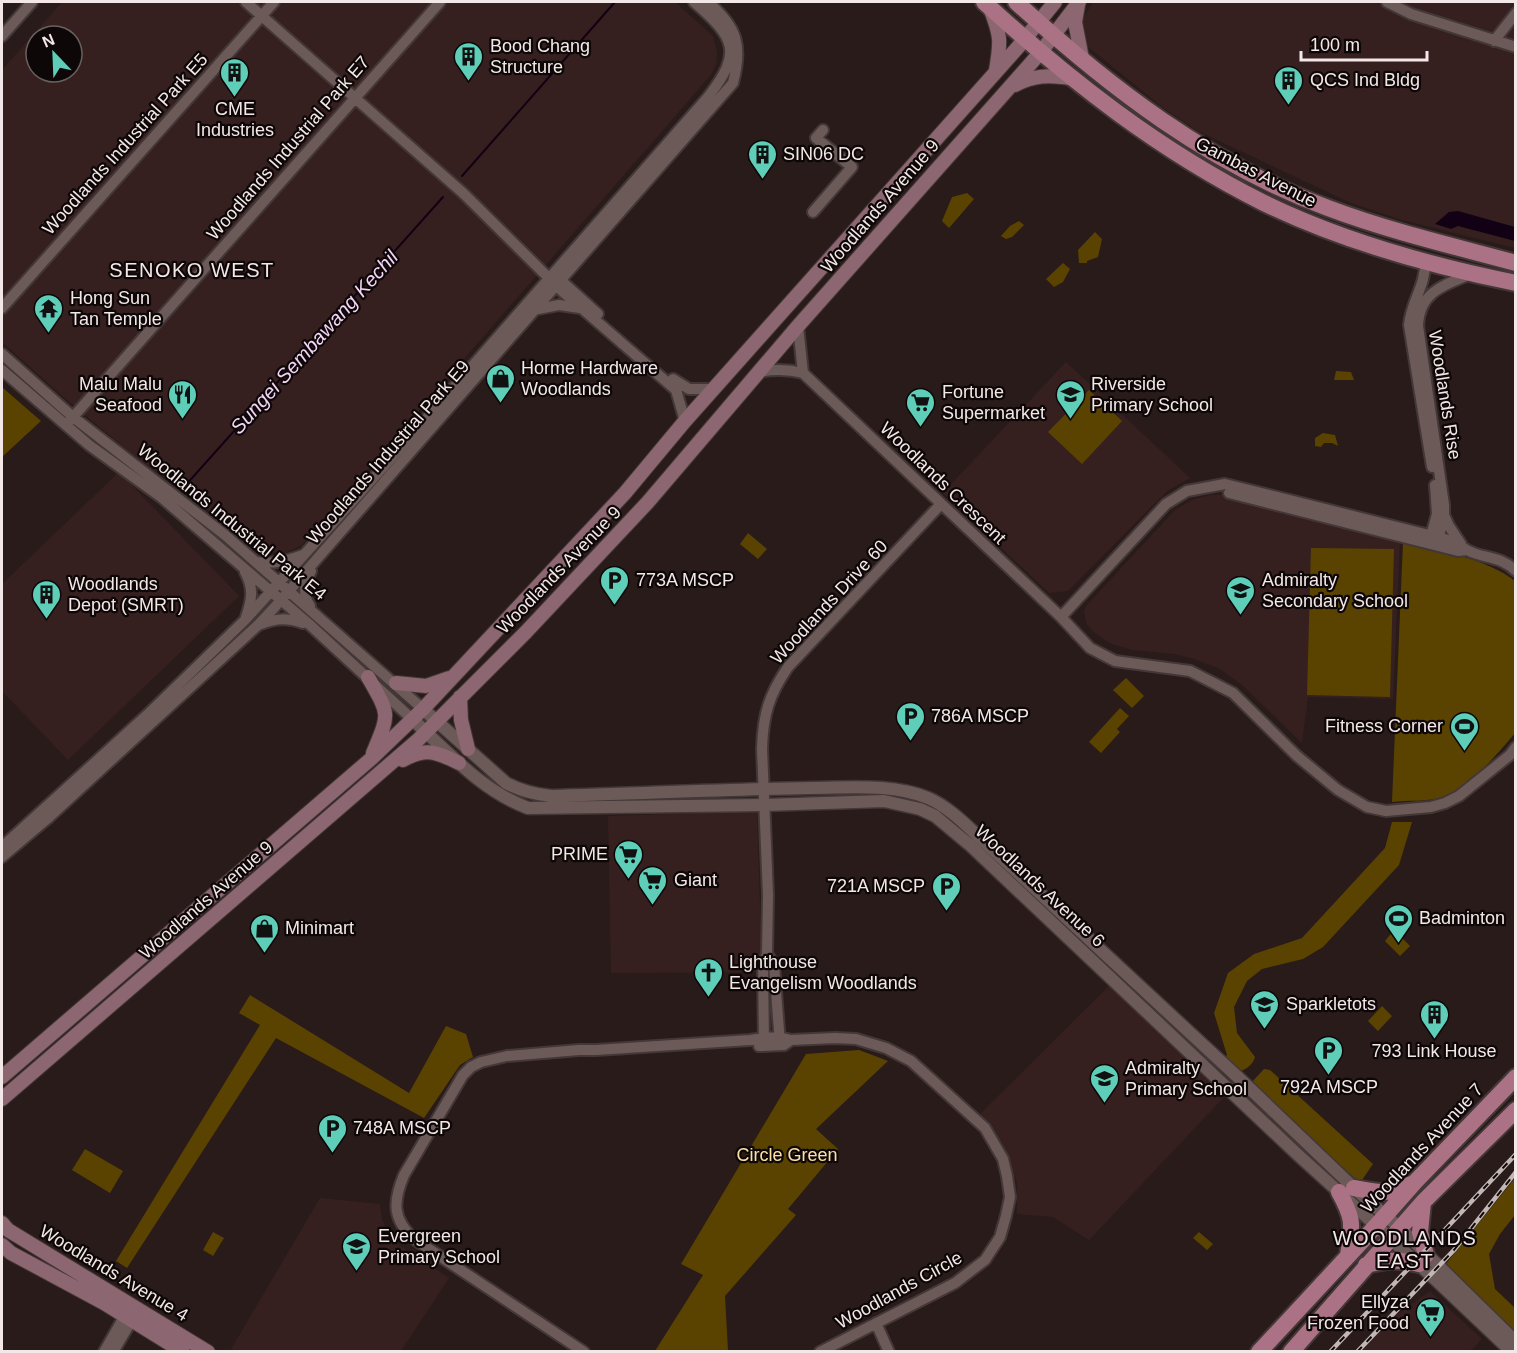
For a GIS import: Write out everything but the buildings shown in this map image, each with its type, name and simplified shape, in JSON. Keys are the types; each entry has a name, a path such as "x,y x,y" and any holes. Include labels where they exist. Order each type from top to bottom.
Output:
{"main road":[{"name":"Gambas Avenue","path":"1016,2 1131,99 1182,135 1276,186 1326,208 1381,227 1515,263"},
{"name":"Woodlands Avenue 9","path":"2,1077 372,758 423,709 625,493 685,421 1025,39 1055,2"},
{"name":"Woodlands Avenue 9","path":"2,1100 386,769 426,733 551,606 648,502 798,326 1040,53 1079,2"},
{"path":"1079,2 1075,22 1082,58"},
{"name":"Gambas Avenue","path":"986,4 1070,78 1145,133 1223,181 1266,204 1425,262 1515,283"},
{"path":"986,4 1000,33 995,72"},
{"path":"1007,89 1028,78 1038,76 1051,75 1070,78"},
{"path":"368,677 386,713 386,722 372,758"},
{"path":"396,683 426,686 453,677"},
{"path":"460,697 461,720 468,749"},
{"path":"386,769 422,751 433,752 459,763"},
{"name":"Woodlands Avenue 7","path":"1259,1352 1515,1077"},
{"path":"1291,1352 1423,1202 1515,1110"},
{"path":"1348,1257 1352,1222 1347,1208 1346,1190 1396,1192 1416,1181"},
{"path":"1366,1265 1391,1259 1423,1260 1420,1232 1423,1202"},
{"name":"Woodlands Avenue 4","path":"2,1223 8,1230 132,1313 183,1352"},
{"name":"Woodlands Avenue 4","path":"2,1245 11,1252 208,1352"}],"street":[{"path":"2,36 32,2"},
{"path":"246,2 463,193 554,279 678,384 694,390 714,389"},
{"name":"Woodlands Industrial Park E5","path":"2,308 274,2"},
{"name":"Woodlands Industrial Park E7","path":"70,421 440,2"},
{"path":"694,2 722,28 734,63"},
{"path":"708,2 731,28 738,41 734,63"},
{"path":"1387,2 1411,14 1515,47"},
{"path":"1494,41 1515,13"},
{"name":"Woodlands Industrial Park E9","path":"2,857 47,819 182,688 281,582 734,83 734,63"},
{"path":"813,212 852,167 816,138 823,130"},
{"name":"Woodlands Rise","path":"1425,262 1424,281 1413,302 1409,325 1440,514 1464,547"},
{"name":"Woodlands Rise","path":"1434,540 1440,514 1442,480 1418,314 1433,291 1471,274"},
{"path":"554,279 581,308 676,390 685,421"},
{"name":"Woodlands Industrial Park E9","path":"2,846 182,688 257,626 533,310 554,279"},
{"path":"533,310 559,305 581,308"},
{"path":"759,372 787,369 803,373 798,326"},
{"name":"Woodlands Industrial Park E4","path":"3,357 70,421 225,535 281,582 437,722"},
{"name":"Woodlands Industrial Park E4","path":"2,370 43,397"},
{"name":"Woodlands Crescent","path":"803,373 1061,617 1090,648 1115,661 1190,671 1233,693 1297,756 1338,790 1367,807 1386,811 1431,807 1445,803 1459,796 1514,754"},
{"name":"Woodlands Industrial Park E4","path":"70,421 89,445 161,497 309,624 426,733"},
{"path":"1061,617 1166,504 1187,491 1225,484 1410,530 1434,540"},
{"path":"1217,486 1223,491 1298,512 1464,547 1494,557 1515,571"},
{"name":"Woodlands Drive 60","path":"767,954 768,895 762,725 766,708 776,684 788,667 941,504"},
{"path":"1410,530 1440,514"},
{"path":"257,562 272,564 305,554"},
{"path":"311,609 304,597 306,582 320,555"},
{"path":"242,567 250,581 252,591 252,602 245,620"},
{"path":"257,626 277,618 289,618 309,624"},
{"name":"Woodlands Avenue 6","path":"437,722 506,783 533,794 551,796 764,789 880,789 928,798 947,810 986,843 1242,1081 1346,1190"},
{"name":"Woodlands Avenue 6","path":"426,733 491,790 512,803 528,808 884,801 920,809 935,816 1395,1233 1512,1352"},
{"path":"584,1352 414,1239 403,1229 396,1205 398,1189 409,1165 458,1082 471,1067 481,1062 507,1056 780,1041 774,964 767,954"},
{"path":"764,1042 763,965 767,954"},
{"name":"Woodlands Circle","path":"780,1041 856,1039 886,1048 910,1060 985,1128 1004,1159 1010,1197 1000,1237 985,1260 955,1283 820,1352"},
{"name":"Woodlands Avenue 6","path":"1423,1260 1515,1342"},
{"path":"104,1352 132,1313"},
{"path":"113,1352 132,1313"},
{"path":"876,1323 889,1352"}],"shaded area":[{"path":"62,2 675,2 713,36 717,52 716,65 710,76 302,545 284,554 260,549 131,453 2,342 2,70 24,45 24,84 84,84 84,24 43,24"},
{"path":"1093,2 1515,2 1515,248 1402,220 1351,203 1198,131 1162,107 1087,46 1081,33 1081,22"},
{"path":"1458,211 1515,227 1515,241 1458,226 1451,229 1435,224 1449,212"},
{"name":"Riverside Primary School","path":"1066,362 1190,478 1167,491 1068,591 1049,593 943,493"},
{"name":"Woodlands Depot (SMRT)","path":"119,472 239,596 68,760 2,691 2,584"},
{"name":"Admiralty Secondary School","path":"1230,494 1400,541 1393,699 1308,697 1302,743 1242,685 1220,669 1175,654 1132,650 1110,643 1087,625 1084,612 1086,606 1175,510 1192,500 1210,495"},
{"path":"757,811 762,972 611,973 608,816"},
{"name":"Admiralty Primary School","path":"1111,984 1228,1093 1089,1240 1053,1217 1017,1214 1017,1183 1002,1143 979,1115"},
{"name":"Evergreen Primary School","path":"320,1198 380,1204 382,1220 392,1239 449,1278 401,1351 230,1351"},
{"path":"1430,1291 1482,1339 1470,1351 1361,1351 1393,1317"}],"green space":[{"path":"967,193 974,199 949,228 942,221 952,197"},
{"path":"1019,221 1024,225 1012,237 1006,239 1001,236 1010,226"},
{"path":"1095,232 1102,239 1098,257 1087,263 1079,263 1078,250"},
{"path":"1063,263 1070,269 1063,282 1054,287 1046,279"},
{"path":"1336,371 1351,372 1354,380 1334,380"},
{"path":"2,387 41,421 2,457"},
{"path":"1089,390 1122,421 1082,464 1048,432"},
{"path":"1323,433 1335,435 1338,446 1324,443 1321,447 1315,446 1315,438"},
{"path":"748,533 767,549 758,559 740,544"},
{"path":"1403,542 1477,561 1515,581 1516,732 1482,769 1452,793 1431,800 1392,802"},
{"path":"1311,548 1394,549 1390,697 1307,695"},
{"path":"1126,678 1144,696 1132,708 1113,690"},
{"path":"1120,708 1129,716 1117,729 1120,732 1101,753 1089,742"},
{"path":"1392,822 1412,822 1399,865 1323,947 1303,959 1262,969 1247,981 1234,1007 1237,1033 1255,1057 1248,1068 1235,1072 1223,1060 1227,1055 1214,1013 1228,973 1254,954 1302,938 1385,848"},
{"name":"Badminton","path":"1394,930 1410,946 1400,956 1385,941"},
{"path":"250,995 409,1093 446,1026 466,1034 473,1057 460,1065 424,1118 276,1038 127,1268 116,1261 260,1025 239,1013"},
{"path":"1382,1006 1392,1016 1378,1031 1368,1021"},
{"name":"Circle Green","path":"859,1050 888,1061 816,1129 838,1149 788,1209 796,1215 725,1296 728,1351 655,1351 703,1275 681,1264 806,1054"},
{"path":"1264,1069 1270,1070 1373,1164 1360,1183 1253,1088 1251,1083"},
{"path":"85,1149 123,1171 110,1193 72,1170"},
{"path":"1515,1178 1515,1215 1500,1234 1489,1254 1495,1289 1515,1308 1515,1332 1445,1265"},
{"path":"213,1232 224,1238 213,1256 203,1250"},
{"path":"1199,1232 1213,1244 1207,1250 1193,1238"}],"waterway":[{"name":"Sungei Sembawang Kechil","path":"462,176 615,2"},
{"name":"Sungei Sembawang Kechil","path":"184,487 443,197"}],"railway":[{"path":"1330,1352 1516,1154"},
{"path":"1357,1352 1454,1250 1516,1172"}],"place":[{"name":"Bood Chang Structure","path":"469,82"},
{"name":"CME Industries","path":"235,98"},
{"name":"QCS Ind Bldg","path":"1289,106"},
{"name":"SIN06 DC","path":"762,180"},
{"name":"Hong Sun Tan Temple","path":"49,334"},
{"name":"Horme Hardware Woodlands","path":"500,404"},
{"name":"Malu Malu Seafood","path":"183,420"},
{"name":"Riverside Primary School","path":"1070,420"},
{"name":"Fortune Supermarket","path":"921,428"},
{"name":"773A MSCP","path":"615,606"},
{"name":"Admiralty Secondary School","path":"1241,616"},
{"name":"Woodlands Depot (SMRT)","path":"47,620"},
{"name":"786A MSCP","path":"910,742"},
{"name":"Fitness Corner","path":"1464,752"},
{"name":"PRIME","path":"629,880"},
{"name":"Giant","path":"653,906"},
{"name":"721A MSCP","path":"946,912"},
{"name":"Badminton","path":"1398,944"},
{"name":"Minimart","path":"264,954"},
{"name":"Lighthouse Evangelism Woodlands","path":"708,998"},
{"name":"Sparkletots","path":"1265,1030"},
{"name":"793 Link House","path":"1434,1040"},
{"name":"792A MSCP","path":"1329,1076"},
{"name":"Admiralty Primary School","path":"1104,1104"},
{"name":"748A MSCP","path":"332,1154"},
{"name":"Evergreen Primary School","path":"357,1272"},
{"name":"Ellyza Frozen Food","path":"1430,1338"}],"district":[{"name":"SENOKO WEST","path":"192,270"},
{"name":"WOODLANDS EAST","path":"1405,1250"}]}
